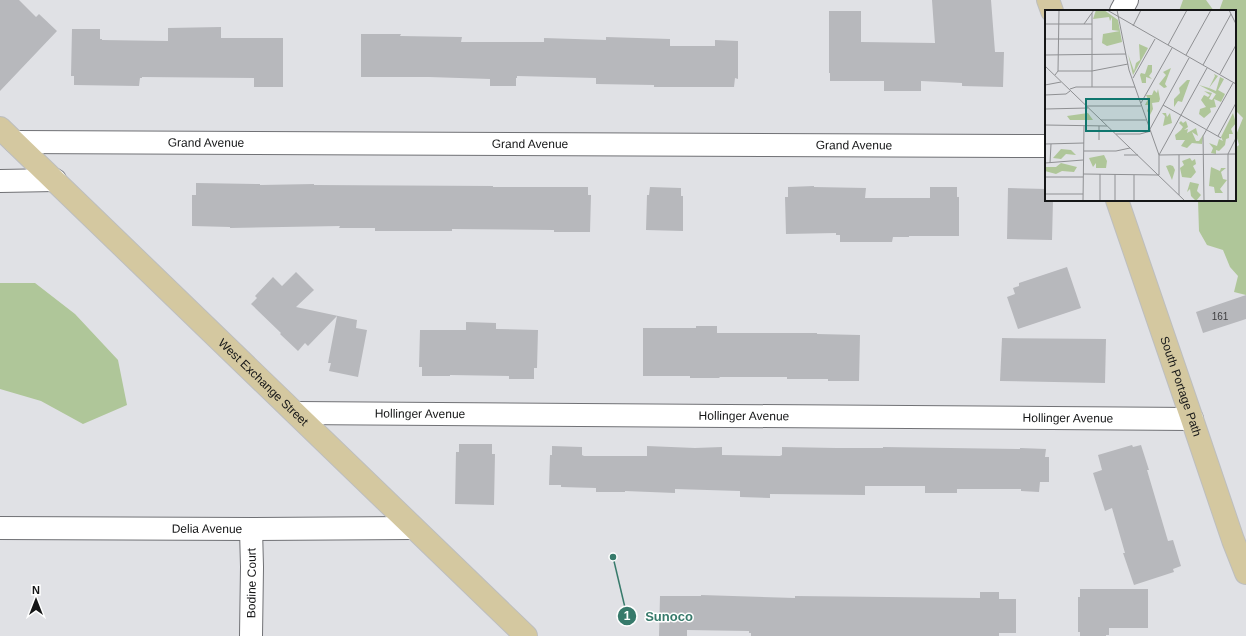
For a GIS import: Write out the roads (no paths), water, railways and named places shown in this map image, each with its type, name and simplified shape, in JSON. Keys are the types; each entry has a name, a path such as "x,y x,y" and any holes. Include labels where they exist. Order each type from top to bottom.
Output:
{"main road":[{"path":"1048,0 1052,10"},
{"name":"West Exchange Street","path":"7,135 526,636"},
{"name":"South Portage Path","path":"1117,201 1233,540 1246,573"}],"street":[{"path":"1122,10 1127,0"},
{"name":"Grand Avenue","path":"7,135 1045,146"},
{"path":"0,181 55,180"},
{"name":"Hollinger Avenue","path":"296,413 1192,419"},
{"name":"Delia Avenue","path":"0,528 414,528"},
{"name":"Bodine Court","path":"251,529 251,636"}],"place":[{"name":"Sunoco","path":"613,557"}]}
